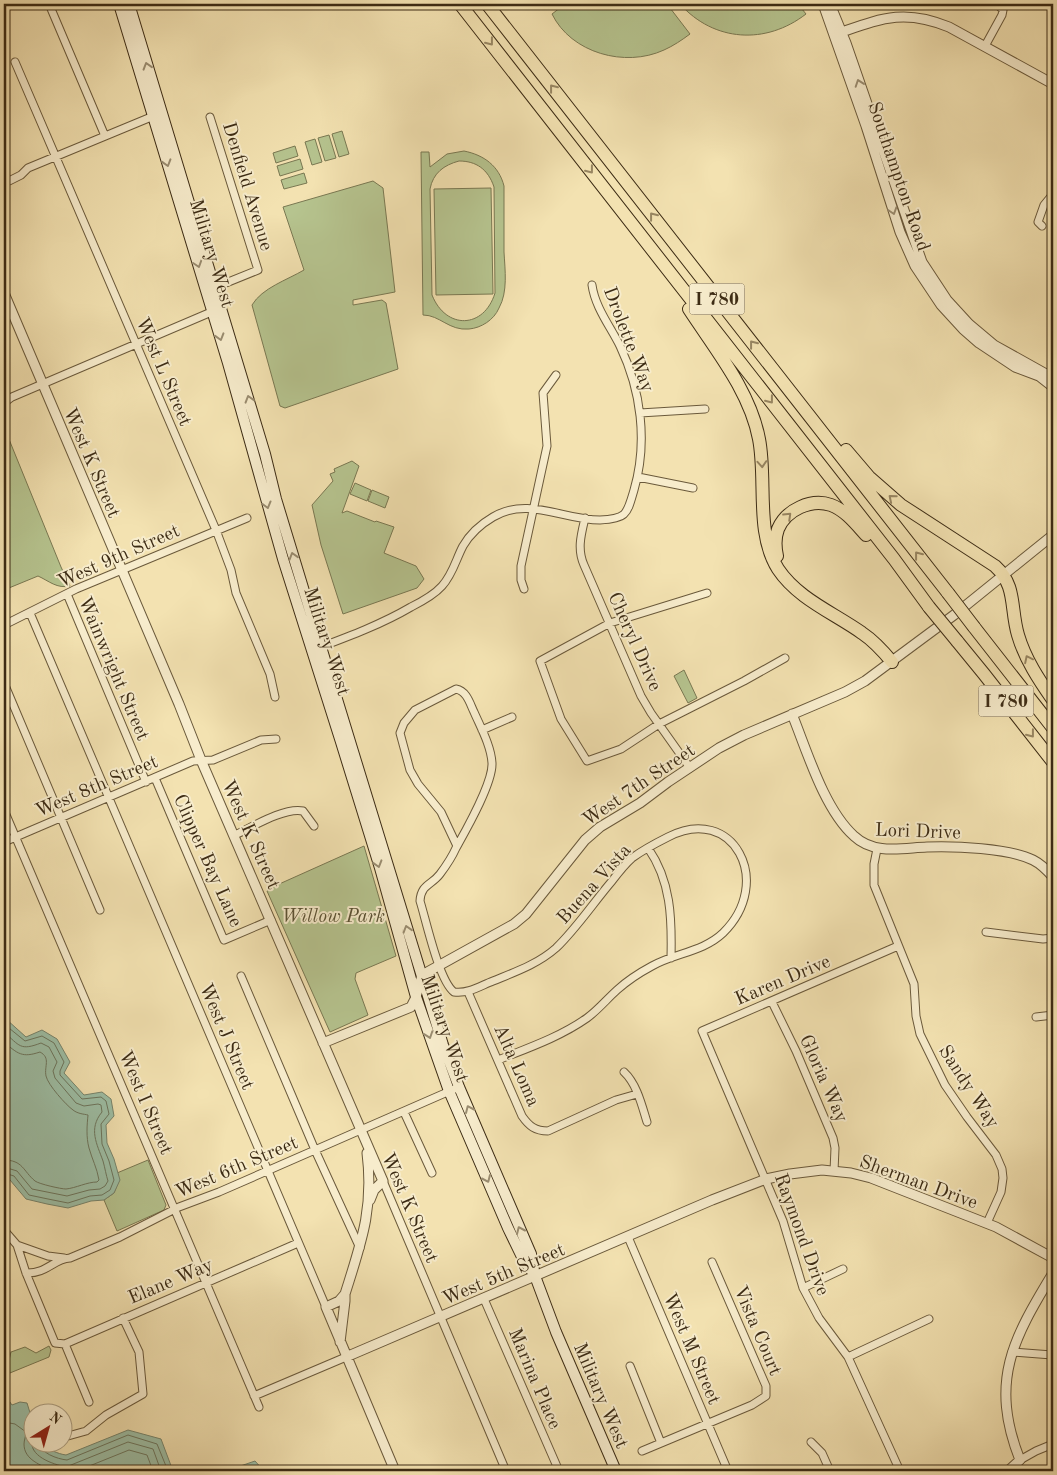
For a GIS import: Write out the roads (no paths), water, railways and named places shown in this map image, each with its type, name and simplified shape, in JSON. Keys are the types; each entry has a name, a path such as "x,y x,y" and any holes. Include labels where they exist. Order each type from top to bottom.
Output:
{"highway":[{"name":"I 780","path":"460,4 894,559 929,607 1053,762"},
{"name":"I 780","path":"487,4 1053,728"},
{"path":"654,252 741,391 755,422 762,460 767,543 771,557 779,571 807,599 874,642 892,662"},
{"path":"774,372 806,403 869,477 883,490 920,518 995,566 1004,574 1009,584 1014,617 1025,652 1032,667 1053,700"},
{"path":"785,577 777,556 776,539 778,529 793,511 810,504 820,503 831,505 841,510 891,563 901,570"}],"main road":[{"name":"Military West","path":"119,4 190,202 210,289 265,454 317,649 416,997 508,1228 522,1259 535,1276 556,1332 616,1471"},
{"name":"Military West","path":"129,4 157,114"},
{"name":"Military West","path":"317,649 422,975 454,1089"}],"street":[{"path":"48,4 105,136"},
{"name":"Southampton Road","path":"823,4 837,34 846,43 922,262 947,300 969,324 994,345 1045,374 1053,381"},
{"name":"Southampton Road","path":"830,4 837,34 900,232 915,266 941,305 978,343 1015,367 1039,376 1053,387"},
{"path":"985,46 1002,15 1002,10 997,4"},
{"path":"837,34 880,19 901,16 931,20 949,27 1053,84"},
{"name":"West L Street","path":"15,62 216,530 231,570 236,593 270,674 275,697"},
{"path":"9,181 21,175 28,168 157,114"},
{"name":"Denfield Avenue","path":"210,117 258,270 210,289"},
{"path":"1042,226 1038,222 1041,210 1053,194"},
{"name":"Drolette Way","path":"317,649 362,631 430,597 447,581 468,539 484,522 506,511 515,508 532,508 585,518 614,519 622,517 626,512 630,505 638,477 642,445 640,413 628,367 620,347 593,296 592,285"},
{"name":"West K Street","path":"4,293 201,760 235,835 506,1471"},
{"path":"4,404 12,397 217,310"},
{"path":"524,588 521,580 521,566 532,508 547,446 543,393 556,375"},
{"path":"640,413 705,409"},
{"path":"638,477 693,488"},
{"name":"West 9th Street","path":"4,625 67,594 247,518"},
{"name":"Cheryl Drive","path":"585,518 580,552 641,696 690,768"},
{"path":"1004,574 1053,535"},
{"name":"West 7th Street","path":"422,975 514,924 526,914 585,840 600,828 640,803 719,748 744,735 845,692 865,681 954,615 1004,574"},
{"name":"Wainwright Street","path":"67,594 146,782"},
{"path":"707,594 610,623 540,661 561,719 586,761 621,749 659,724 785,658"},
{"name":"West J Street","path":"30,613 395,1471"},
{"path":"4,683 100,910"},
{"path":"457,846 441,812 418,784 410,770 400,732 404,723 415,710 456,689 466,696 482,730 491,754 492,765 490,776 457,846 439,876 424,888 420,901 439,965 450,990 456,993 468,992"},
{"name":"Lori Drive","path":"792,714 818,777 838,817 854,836 866,845 877,849 960,848 1011,853 1034,860 1053,877"},
{"path":"482,730 512,717"},
{"name":"West 8th Street","path":"4,842 193,761 212,760 261,740 276,739"},
{"name":"Clipper Bay Lane","path":"155,778 224,940 271,920"},
{"name":"West I Street","path":"4,810 259,1407"},
{"path":"235,835 286,812 296,810 303,811 314,826"},
{"name":"Buena Vista","path":"468,992 523,969 550,953 561,943 625,866 648,848 683,830 703,829 718,834 739,851 747,871 748,882 744,900 736,917 723,933 705,946 654,965 625,983 598,1009 578,1024 498,1060"},
{"path":"648,848 658,866 668,894 672,922 671,958"},
{"name":"Sandy Way","path":"877,849 874,864 874,885 914,984 916,1016 920,1034 945,1085 996,1154 1002,1169 1001,1192 987,1223"},
{"path":"986,932 1043,939 1053,938"},
{"name":"Karen Drive","path":"713,1056 702,1031 898,946"},
{"path":"323,1043 411,1007 422,975"},
{"path":"241,976 315,1150 360,1248"},
{"name":"Alta Loma","path":"468,992 522,1116 528,1125 537,1130 548,1131 616,1100 637,1094"},
{"name":"Gloria Way","path":"772,1002 796,1051 833,1138 835,1148 834,1171"},
{"path":"1036,1017 1053,1015"},
{"name":"Raymond Drive","path":"713,1056 783,1221 803,1288 819,1318 848,1357 900,1471"},
{"path":"624,1072 628,1075 637,1094 646,1122"},
{"name":"West 6th Street","path":"26,1273 40,1272 64,1258 70,1258 102,1245 174,1210 454,1089"},
{"path":"404,1112 432,1173"},
{"path":"326,1307 339,1301 345,1294 360,1248 370,1200 366,1144"},
{"name":"Sherman Drive","path":"766,1179 812,1171 834,1171 871,1178 987,1223 1053,1258"},
{"name":"West 5th Street","path":"254,1396 712,1200 766,1179"},
{"path":"370,1200 374,1190 383,1181"},
{"path":"370,1200 375,1196 388,1194"},
{"path":"4,1230 17,1245 26,1273"},
{"name":"West M Street","path":"628,1237 728,1471"},
{"name":"Elane Way","path":"26,1273 55,1343 65,1344 298,1243"},
{"path":"17,1245 48,1256 64,1258"},
{"name":"Vista Court","path":"708,1424 752,1405 766,1396 766,1386 712,1262"},
{"path":"803,1288 843,1269"},
{"path":"1020,1460 1006,1411 1006,1380 1012,1352 1024,1322 1053,1273"},
{"path":"340,1342 346,1301 345,1294"},
{"name":"Marina Place","path":"484,1299 559,1471"},
{"path":"72,1435 86,1431 142,1394 139,1352 123,1318"},
{"path":"848,1357 929,1320"},
{"path":"65,1344 89,1402"},
{"path":"1012,1352 1052,1355"},
{"path":"630,1366 661,1443"},
{"path":"642,1450 708,1424"},
{"path":"811,1442 822,1453 830,1471"},
{"path":"1008,1471 1020,1460 1053,1444"}],"water":[{"path":"4,1019 26,1037 42,1030 57,1039 70,1062 64,1073 84,1095 102,1092 111,1099 114,1116 106,1125 107,1143 120,1180 114,1193 104,1200 91,1201 68,1208 47,1204 26,1199 10,1180 4,1178"},
{"path":"4,1335 8,1342 10,1354 4,1387"},
{"path":"4,1394 12,1405 22,1402 22,1452 55,1452 66,1455 128,1430 161,1439 173,1471 4,1471"},
{"path":"255,1461 264,1471 226,1471"}],"park label":[{"name":"Willow Park","path":"333,915"}]}
